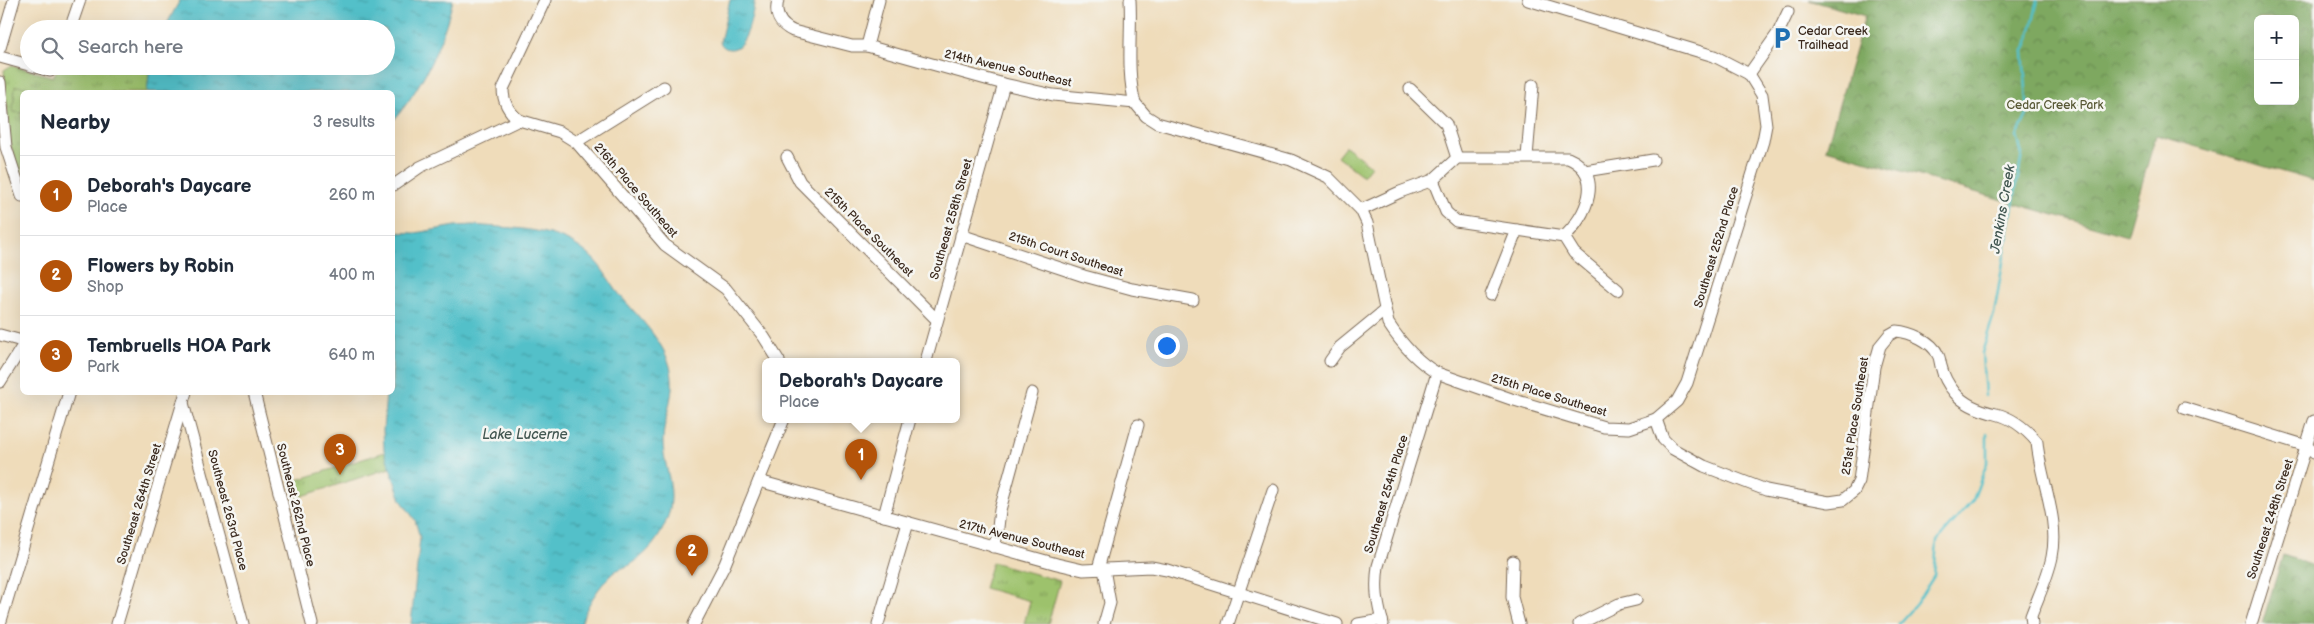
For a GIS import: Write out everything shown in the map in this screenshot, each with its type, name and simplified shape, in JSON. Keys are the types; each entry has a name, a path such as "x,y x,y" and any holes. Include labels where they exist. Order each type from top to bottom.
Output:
{"street":[{"path":"0,48 14,0"},
{"path":"73,20 80,0"},
{"path":"545,0 503,89 505,104 511,114 518,120 560,132 576,142 664,88"},
{"name":"214th Avenue Southeast","path":"778,0 776,7 777,18 785,27 793,31 852,46 867,46 1004,84 1070,98 1135,103"},
{"path":"867,46 879,0"},
{"path":"1130,0 1132,31 1130,80 1135,103 1146,116 1157,123 1291,160 1313,169 1328,177 1361,210 1400,192 1433,180 1457,158 1568,158 1574,160 1585,171 1589,189 1582,219 1564,237"},
{"path":"1528,0 1714,56 1749,74 1778,34 1788,12"},
{"path":"0,57 20,63"},
{"name":"Southeast 252nd Place","path":"1656,419 1677,401 1687,383 1763,140 1766,125 1762,95 1749,74"},
{"path":"0,82 6,147 20,190"},
{"name":"Southeast 258th Street","path":"927,358 1004,84"},
{"path":"1527,157 1533,85"},
{"path":"1410,88 1446,124 1457,158"},
{"path":"395,184 420,166 518,120"},
{"name":"216th Place Southeast","path":"576,142 665,245 726,289 764,337 777,358"},
{"name":"215th Place Southeast","path":"787,158 800,182 937,320"},
{"path":"1585,171 1653,160"},
{"path":"1433,180 1446,212 1456,221 1564,237 1574,253 1618,290"},
{"name":"215th Place Southeast","path":"1361,210 1370,234 1384,311 1388,323 1396,336 1415,358 1436,374 1604,428 1629,428 1656,419"},
{"path":"1490,295 1517,230"},
{"name":"215th Court Southeast","path":"961,235 1084,276 1132,289 1194,300"},
{"path":"1330,361 1340,347 1384,311"},
{"name":"251st Place Southeast","path":"1656,419 1663,439 1673,449 1690,460 1766,490 1829,502 1843,500 1854,491 1862,470 1871,386 1880,346 1889,335 1896,331 1917,337 1930,345 1938,354 1941,368 1948,383 1963,401 1985,413 1997,414 2018,423 2037,442 2039,466 2049,500 2053,529 2052,557 2031,616 2032,624"},
{"path":"0,335 20,340"},
{"path":"0,382 20,350"},
{"name":"Southeast 254th Place","path":"1382,622 1376,602 1375,586 1378,566 1436,374"},
{"path":"993,547 998,536 1000,510 1032,393"},
{"path":"0,624 68,395"},
{"name":"Southeast 262nd Place","path":"255,395 312,624"},
{"name":"Southeast 264th Street","path":"117,624 185,398"},
{"name":"Southeast 263rd Place","path":"185,398 243,624"},
{"path":"2184,408 2311,449"},
{"name":"Southeast 248th Street","path":"2251,624 2311,449 2314,421"},
{"path":"694,624 714,587 782,423"},
{"path":"884,516 909,423"},
{"path":"1104,624 1110,603 1101,569 1138,425"},
{"name":"217th Avenue Southeast","path":"759,481 993,547 1083,570 1151,567 1167,570 1337,624"},
{"path":"1228,624 1273,490"},
{"path":"878,624 908,523"},
{"path":"1513,561 1512,597 1519,624"},
{"path":"1579,624 1620,604 1636,600"},
{"path":"1358,624 1382,622"}],"green space":[{"name":"Cedar Creek Park","path":"1809,0 2314,0 2314,181 2156,135 2127,236 1826,149 1865,16"},
{"path":"12,65 20,67 20,75 46,75 53,77 54,75 149,75 147,90 20,90 20,180 10,142 4,70"},
{"path":"15,86 29,87 28,90 20,90 20,113 13,112"},
{"path":"1345,146 1371,166 1363,176 1337,156"},
{"path":"385,452 390,468 296,498 291,482"},
{"path":"2283,555 2314,566 2314,624 2262,624"},
{"path":"992,562 1060,581 1048,624 1024,624 1030,601 984,588"}],"water":[{"path":"180,0 453,0 443,33 430,64 413,94 395,119 395,90 147,90 149,75 395,75 395,20 169,20"},
{"path":"730,0 755,0 745,38 741,44 729,49 723,47 720,42"},
{"name":"Lake Lucerne","path":"473,225 520,229 555,236 574,244 596,262 616,290 651,331 659,342 670,366 672,386 663,441 671,488 670,508 667,519 661,533 647,551 630,565 615,572 603,584 590,603 581,624 411,624 420,538 415,520 401,500 384,450 383,430 386,395 395,395 395,232 415,233"}],"waterway":[{"name":"Jenkins Creek","path":"1985,396 1982,353 1994,314 2022,154 2017,136 2028,113 2023,53 2029,39 2038,0"},
{"name":"Jenkins Creek","path":"1898,624 1916,604 1934,576 1937,541 1973,500 1987,463 1987,433"}],"place":[{"name":"Cedar Creek Trailhead","path":"1782,38"},
{"name":"Tembruells HOA Park","path":"340,475"},
{"name":"Deborah's Daycare","path":"861,480"},
{"name":"Flowers by Robin","path":"692,576"}]}
